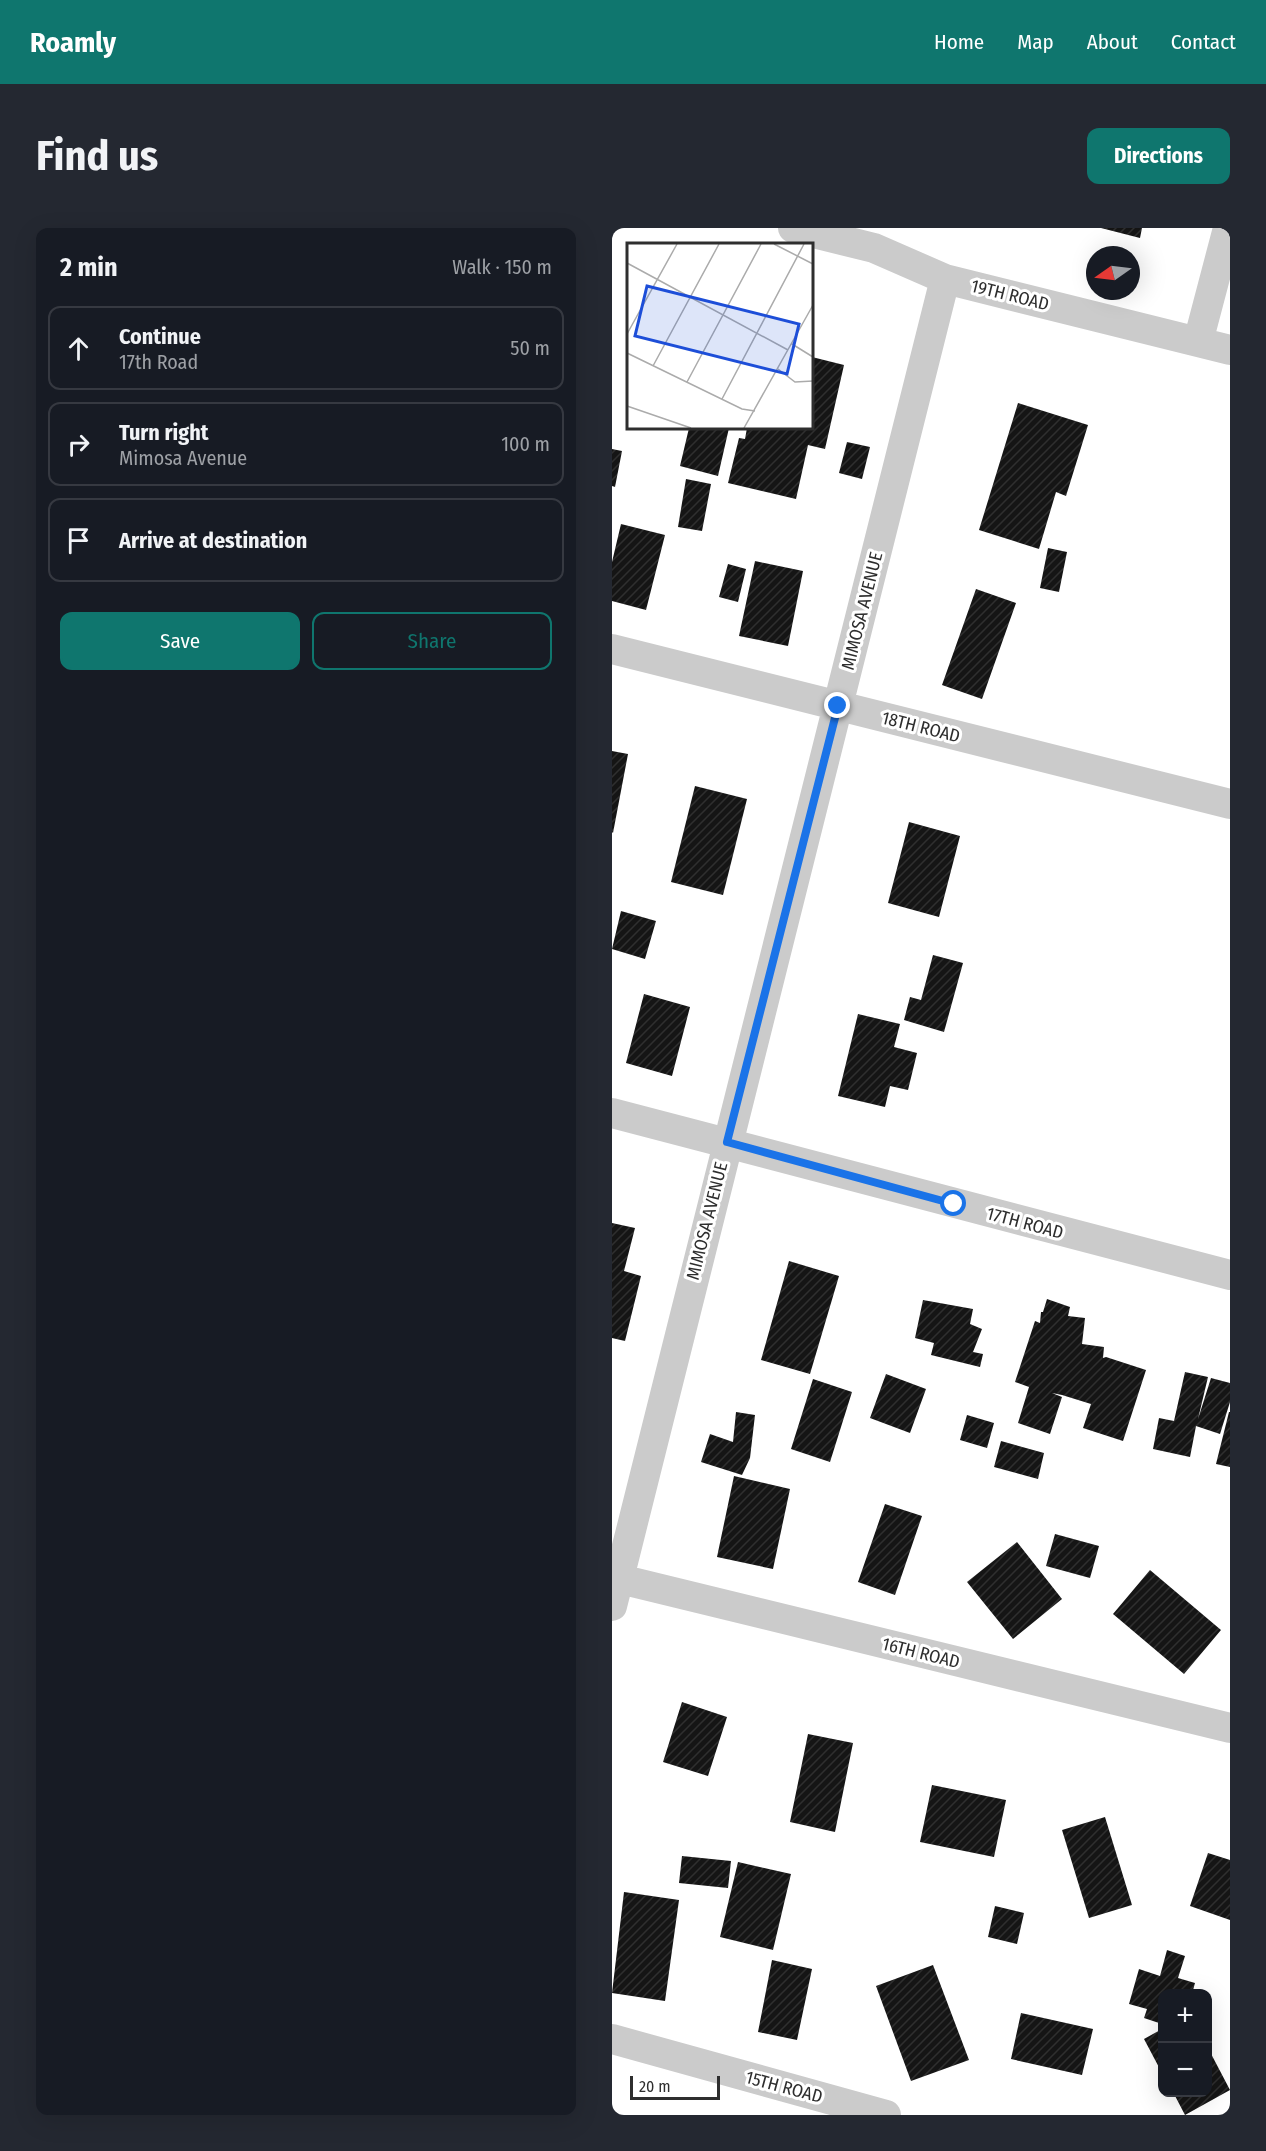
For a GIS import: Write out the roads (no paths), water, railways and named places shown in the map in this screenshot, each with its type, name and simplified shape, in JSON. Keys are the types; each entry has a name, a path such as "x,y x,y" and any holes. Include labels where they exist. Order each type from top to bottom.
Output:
{"street":[{"name":"19TH ROAD","path":"793,228 877,238 945,279 1230,350"},
{"path":"1198,342 1228,228"},
{"name":"MIMOSA AVENUE","path":"614,1587 945,279"},
{"name":"18TH ROAD","path":"612,649 1230,804"},
{"name":"17TH ROAD","path":"612,1113 1230,1275"},
{"name":"16TH ROAD","path":"614,1587 1230,1728"},
{"name":"15TH ROAD","path":"612,2039 886,2115"}]}
